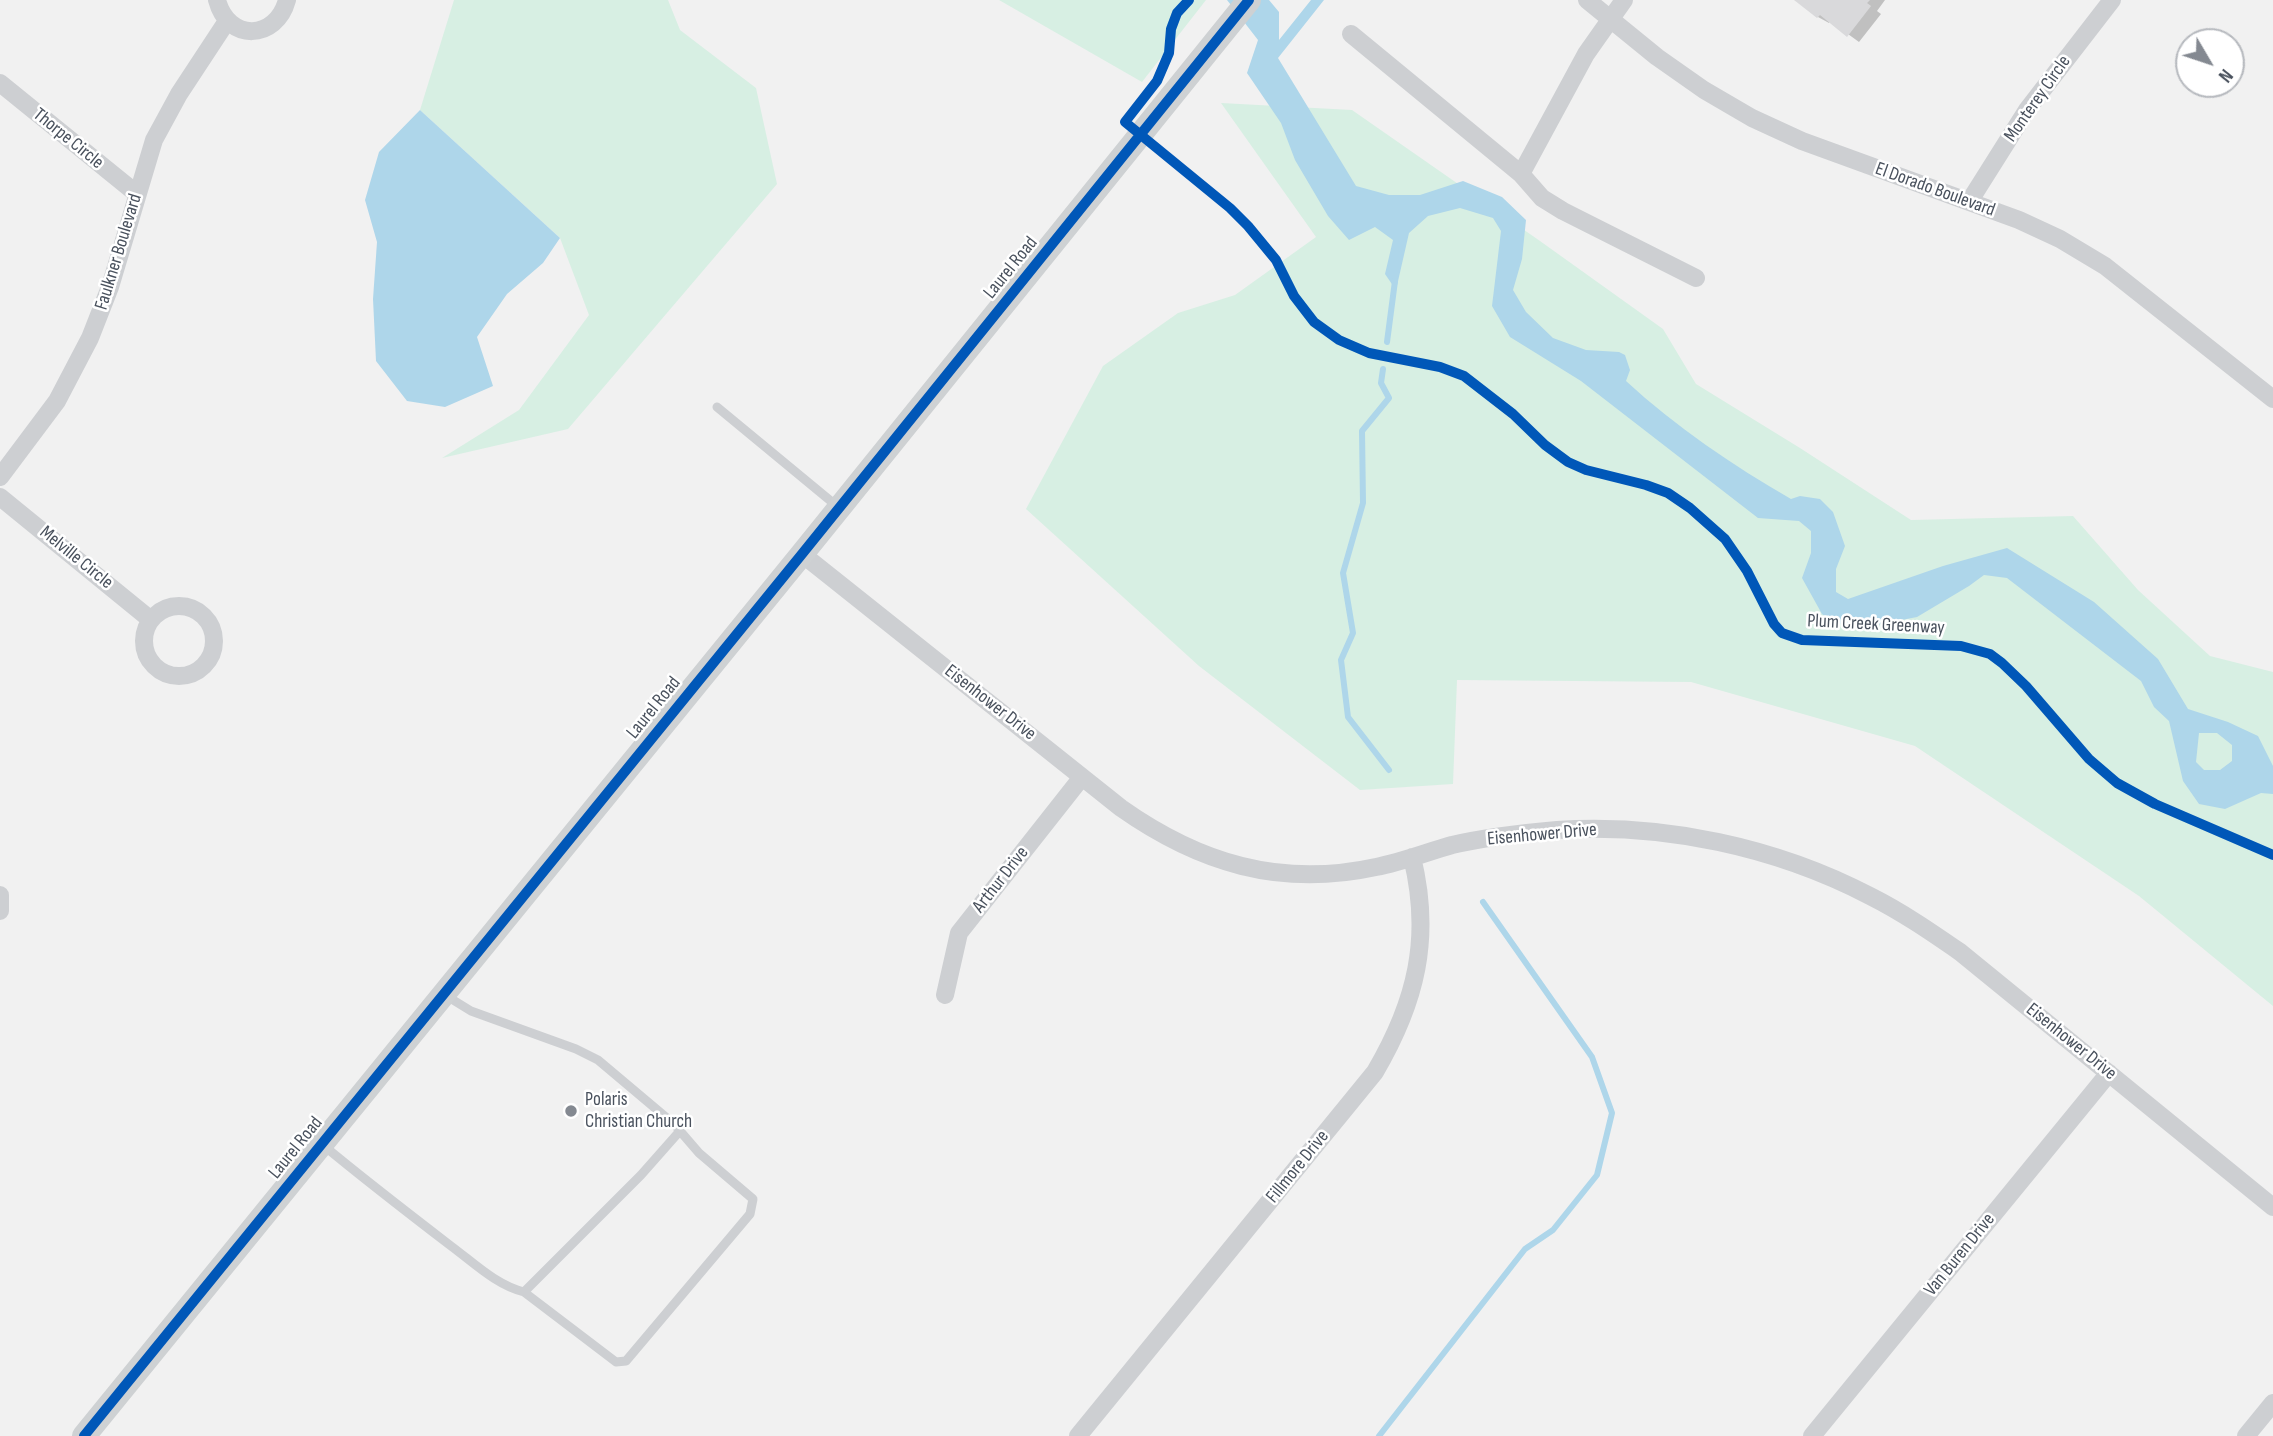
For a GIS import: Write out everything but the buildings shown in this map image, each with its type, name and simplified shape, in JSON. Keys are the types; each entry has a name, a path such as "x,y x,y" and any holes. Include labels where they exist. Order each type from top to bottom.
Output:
{"street":[{"path":"217,0 227,21 247,31 268,27 284,11 288,0"},
{"name":"Laurel Road","path":"84,1436 1249,0"},
{"name":"El Dorado Boulevard","path":"1587,0 1657,57 1695,84 1752,118 1802,141 2019,220 2060,239 2105,266 2273,399"},
{"path":"1521,174 1586,54 1624,0"},
{"name":"Monterey Circle","path":"1969,202 2027,110 2112,0"},
{"name":"Faulkner Boulevard","path":"0,477 50,411 90,338 110,287 154,140 178,94 227,21"},
{"path":"1351,34 1521,174 1542,198 1696,278"},
{"name":"Thorpe Circle","path":"0,83 137,194"},
{"name":"Melville Circle","path":"0,497 151,620"},
{"name":"Eisenhower Drive","path":"802,554 1151,829 1183,847 1217,860 1258,870 1299,875 1341,873 1377,867 1453,845 1506,835 1559,830 1599,830 1666,834 1719,842 1821,873 1916,922 1960,952 2273,1207"},
{"name":"Arthur Drive","path":"945,995 959,933 1082,777"},
{"name":"Fillmore Drive","path":"1078,1436 1375,1072 1394,1041 1415,980 1420,944 1420,908 1412,857"},
{"path":"0,895 0,911"},
{"name":"Van Buren Drive","path":"1812,1436 2109,1073"},
{"path":"2246,1436 2273,1403"}],"lane":[{"path":"717,407 839,508"},
{"path":"322,1144 481,1269 499,1282 524,1292 616,1362 626,1361 750,1214 752,1199 699,1153 674,1124 598,1060 576,1049 471,1010 444,994"},
{"path":"524,1292 641,1175 679,1132"}],"green space":[{"path":"454,0 668,0 680,30 756,88 777,184 568,429 442,458 519,410 589,315 560,238 420,110"},
{"path":"999,0 1206,0 1142,82"},
{"path":"1221,103 1352,110 1663,329 1696,384 1911,520 2073,516 2138,590 2210,656 2273,672 2273,1006 2139,896 1915,746 1691,682 1457,680 1453,784 1360,790 1199,666 1026,509 1103,366 1178,313 1235,295 1316,237"}],"water":[{"path":"1227,0 1269,0 1279,12 1279,40 1311,0 1324,0 1278,58 1356,186 1389,195 1420,195 1463,181 1502,197 1526,220 1522,259 1513,290 1526,312 1553,338 1586,350 1619,352 1625,355 1630,370 1626,381 1685,430 1747,473 1791,499 1800,496 1820,499 1833,512 1845,546 1836,569 1836,592 1848,599 1943,566 2007,548 2094,602 2158,659 2188,709 2228,722 2258,736 2273,766 2273,794 2261,793 2225,809 2199,804 2183,781 2169,721 2154,707 2141,681 2007,578 1984,575 1917,617 1860,628 1834,623 1822,614 1802,578 1811,553 1811,531 1799,521 1758,518 1581,381 1510,337 1492,306 1501,231 1493,218 1460,208 1428,216 1409,233 1396,290 1385,274 1393,240 1375,227 1349,240 1328,216 1295,160 1281,123 1247,73 1258,40","holes":["2199,733 2217,733 2232,745 2232,761 2220,770 2204,770 2196,762"]},
{"path":"420,110 560,238 543,263 507,294 477,337 493,386 445,407 407,401 376,361 373,299 377,242 365,200 379,152"}],"waterway":[{"path":"1387,342 1395,281"},
{"path":"1383,369 1381,383 1389,398 1362,431 1363,503 1343,573 1353,633 1341,660 1348,717 1389,770"},
{"path":"1379,1436 1525,1249 1553,1230 1597,1175 1612,1113 1592,1057 1483,902"}],"cycle path":[{"name":"Plum Creek Greenway","path":"1189,0 1177,13 1171,29 1169,53 1157,81 1125,122 1230,208 1248,226 1276,260 1294,296 1314,322 1339,340 1369,353 1440,367 1464,376 1568,462 1586,470 1668,493 1690,508 1725,539 1747,571 1774,624 1782,633 1802,640 1961,646 1990,654 2026,686 2089,759 2117,783 2155,804 2273,855"},
{"path":"84,1436 1249,0"}],"place":[{"name":"Polaris Christian Church","path":"571,1111"}]}
